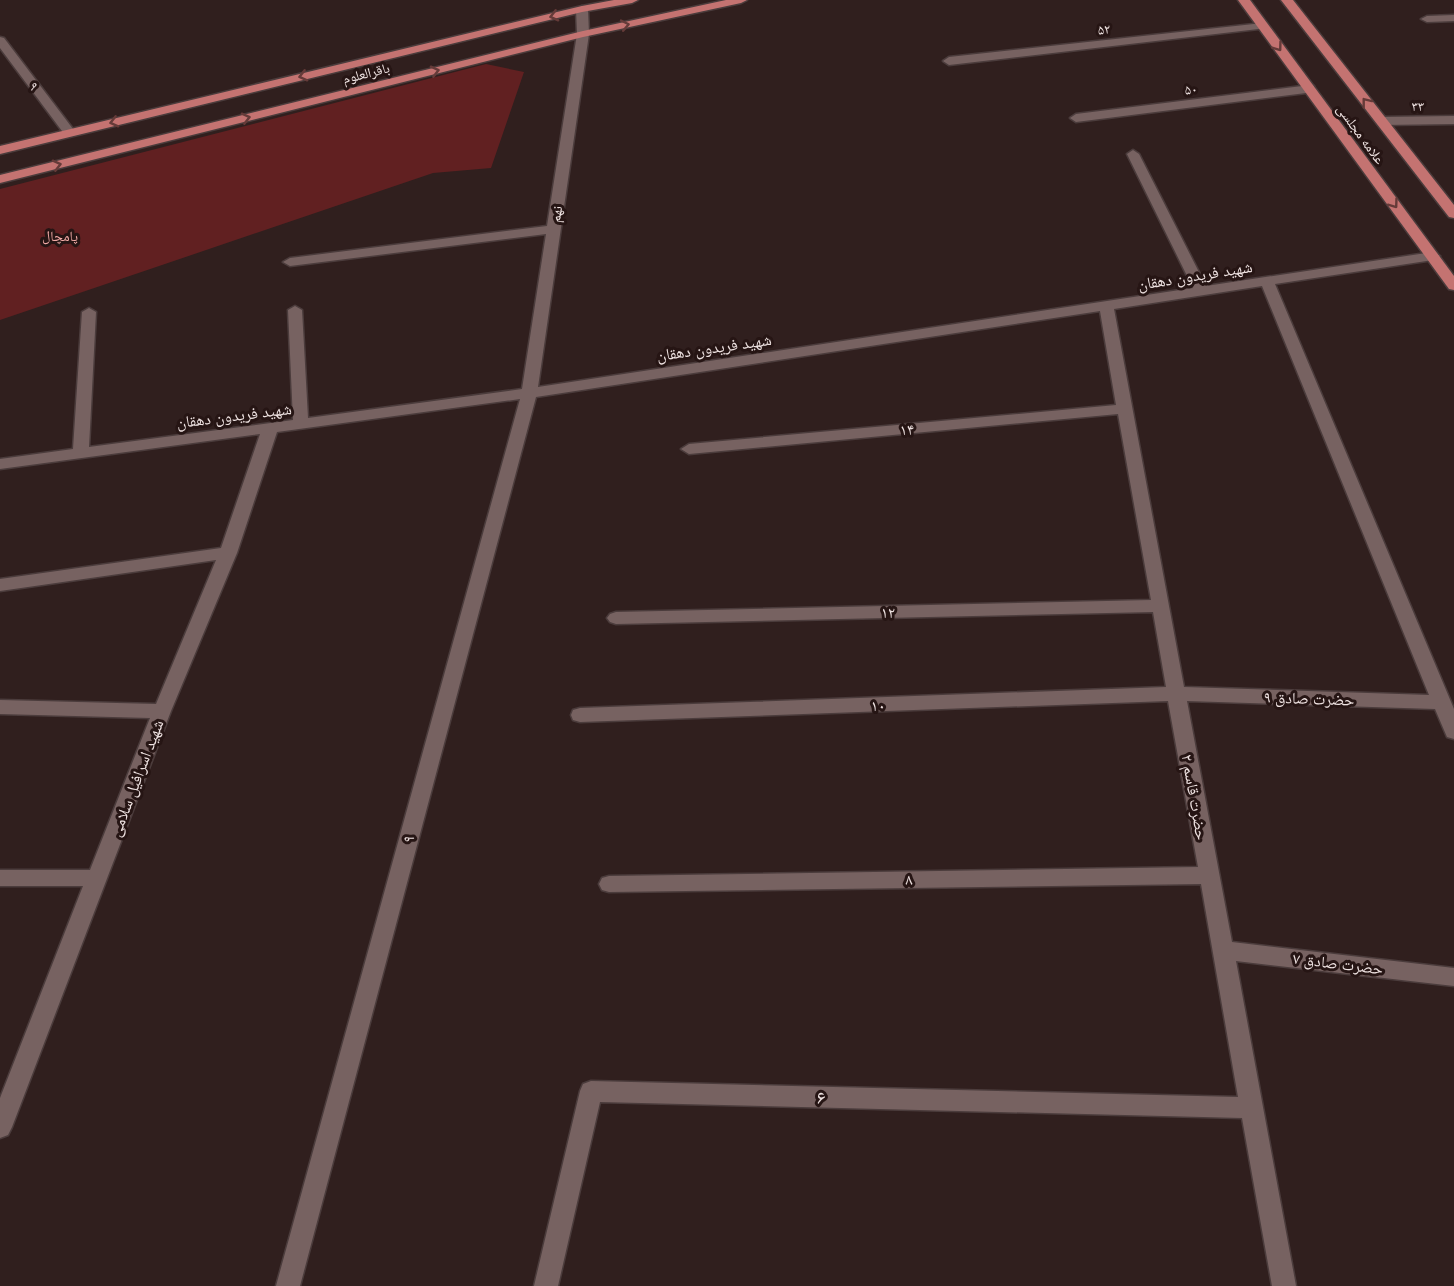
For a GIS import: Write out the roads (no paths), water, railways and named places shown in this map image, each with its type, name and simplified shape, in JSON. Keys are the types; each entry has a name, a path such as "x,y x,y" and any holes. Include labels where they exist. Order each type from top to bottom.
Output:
{"main road":[{"name":"باقرالعلوم","path":"0,150 582,9 632,0"},
{"name":"باقرالعلوم","path":"0,179 583,34 741,0"},
{"name":"علامه مجلسی","path":"1244,0 1454,286"},
{"name":"علامه مجلسی","path":"1287,0 1454,214"}],"street":[{"name":"نهم","path":"528,393 583,34 582,9"},
{"path":"1427,19 1454,18"},
{"name":"۵۲","path":"949,61 1263,26"},
{"name":"۹","path":"0,40 69,132"},
{"name":"۵۰","path":"1076,118 1310,89"},
{"name":"۳۳","path":"1382,122 1454,120"},
{"path":"1133,154 1202,292"},
{"path":"290,262 554,230"},
{"name":"شهید فریدون دهقان","path":"0,464 528,393 1433,256"},
{"path":"1267,282 1454,732"},
{"name":"۲ حضرت قاسم","path":"1106,307 1284,1286"},
{"path":"295,310 301,424"},
{"path":"81,453 89,312"},
{"name":"۹","path":"288,1286 528,393"},
{"name":"۱۴","path":"689,449 1125,409"},
{"name":"شهید اسرافیل سلامی","path":"0,1128 162,711 228,552 270,428"},
{"path":"0,585 228,552"},
{"name":"۱۲","path":"616,618 1161,606"},
{"name":"۹ حضرت صادق","path":"1176,694 1441,702"},
{"name":"۱۰","path":"580,716 1176,694"},
{"path":"0,707 162,711"},
{"name":"۸","path":"609,884 1209,874"},
{"path":"0,878 97,878"},
{"name":"۷ حضرت صادق","path":"1222,950 1454,977"},
{"name":"۶","path":"546,1286 591,1091 1251,1108"}],"park label":[{"name":"پامچال","path":"60,236"}]}
